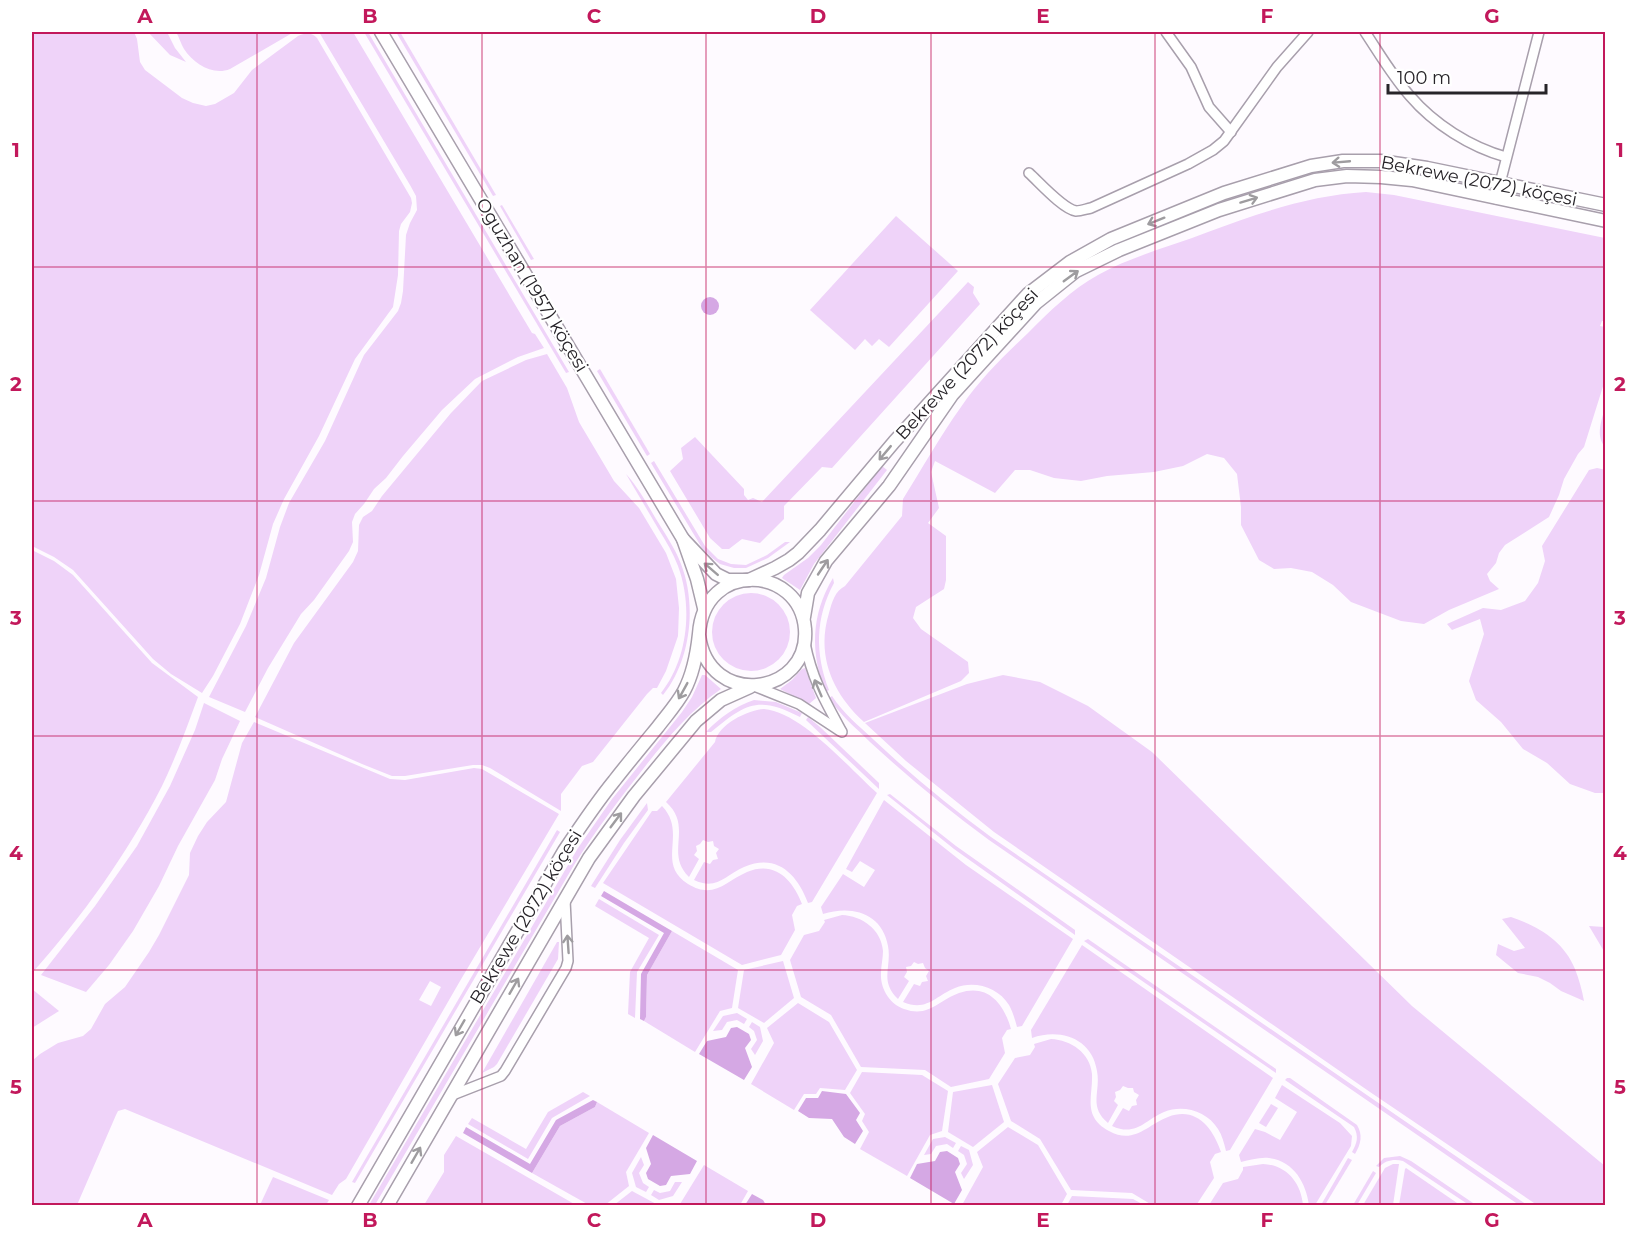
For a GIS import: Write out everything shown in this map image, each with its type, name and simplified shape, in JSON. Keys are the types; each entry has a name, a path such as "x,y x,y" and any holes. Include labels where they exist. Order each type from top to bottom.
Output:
{"main road":[{"name":"Oguzhan (1957) köçesi","path":"381,32 682,539 697,579 704,608"},
{"name":"Bekrewe (2072) köçesi","path":"358,1206 564,851 588,814 684,691 692,672 701,617 709,600 731,584 749,580 775,568 803,548 894,441 1028,294 1070,262 1110,239 1224,193 1311,166 1343,161 1380,161 1427,168 1605,205"},
{"name":"Bekrewe (2072) köçesi","path":"387,1206 565,900 610,828 696,721 722,700 735,693 772,681 788,672 799,657 805,639 804,610 808,592 826,561 889,486 951,395 1036,303 1076,271 1119,250 1219,210 1315,180 1347,176 1412,180 1605,220"},
{"name":"Oguzhan (1957) köçesi","path":"682,539 716,574 728,580 749,580"},
{"name":"Bekrewe (2072) köçesi","path":"749,580 768,582 784,591 797,604 804,621"},
{"path":"699,635 703,653 719,675 736,683 754,686"}],"street":[{"path":"1166,32 1188,61 1209,107 1231,132"},
{"path":"1029,173 1069,208 1076,211 1188,165 1213,150 1231,132 1277,67 1308,32"},
{"path":"1365,32 1408,94 1421,108 1462,138 1506,157"},
{"path":"1496,199 1539,32"},
{"path":"754,686 799,704 842,732 817,687 805,639"},
{"path":"450,1096 501,1076 566,968 568,962 565,900"}],"shaded area":[{"path":"32,32 134,32 140,62 145,70 182,98 206,106 215,104 234,93 252,70 298,36 310,34 317,38 411,198 410,212 399,231 398,275 393,307 355,359 319,436 284,499 273,524 259,575 240,624 202,693 171,674 153,659 73,570 32,546"},
{"path":"148,32 167,32 175,48 186,62 170,55"},
{"path":"176,32 294,32 230,69 217,71 198,64 184,49"},
{"path":"319,32 353,32 532,333 544,348 518,357 475,379 442,410 386,478 374,489 355,514 352,522 353,542 349,551 314,600 301,614 268,668 245,712 209,697 246,626 266,578 289,503 325,441 364,355 398,311 403,291 406,235 417,210 416,196 410,185"},
{"path":"364,32 368,32 569,372 566,373"},
{"path":"396,32 400,32 496,195 493,196"},
{"path":"1366,192 1394,195 1605,238 1605,321 1602,321 1600,326 1605,327 1605,380 1584,447 1564,479 1549,517 1505,545 1496,563 1487,574 1490,581 1499,589 1449,610 1424,624 1401,621 1351,602 1333,585 1312,572 1291,568 1274,569 1259,560 1241,525 1237,474 1224,458 1207,454 1183,466 1081,481 1054,478 1030,470 1015,470 995,493 935,461 931,472 939,508 928,523 946,536 946,580 944,589 916,607 913,618 921,629 968,662 969,673 961,681 864,722 843,699 835,686 826,658 825,629 833,601 836,594 902,516 903,499 931,453 968,397 993,368 1061,301 1088,281 1111,268 1266,212 1325,197"},
{"path":"502,205 534,259 531,260 500,206"},
{"path":"896,216 958,271 889,347 879,339 872,346 865,339 855,350 810,310"},
{"path":"968,282 974,287 973,293 980,304 832,468 822,467 784,506 784,519 760,543 742,539 729,549 722,549 710,538 670,471 683,459 681,448 695,437 744,489 744,495 748,500 753,498 762,502"},
{"path":"706,297 714,297 719,302 717,313 706,315 701,310 701,302"},
{"path":"547,354 567,388 579,422 614,481 639,508 666,553 676,579 679,608 678,636 666,671 657,688 653,688 647,694 593,762 582,766 561,794 561,811 482,765 392,776 255,717 294,643 353,562 358,551 359,525 363,517 372,511 451,413 482,381 526,360"},
{"path":"600,369 650,454 647,456 597,371"},
{"path":"1605,407 1605,447 1600,438 1600,432"},
{"path":"654,461 705,546 718,559 731,564 746,565 767,555 785,542 790,542 768,558 746,568 734,568 720,564 702,548 651,463"},
{"path":"882,466 887,470 814,564 800,590 782,578 821,545"},
{"path":"1597,468 1606,470 1606,793 1595,793 1570,784 1547,763 1523,749 1501,722 1476,700 1469,681 1484,634 1480,619 1452,630 1447,624 1483,608 1501,610 1525,601 1538,583 1545,561 1542,546 1589,470"},
{"path":"626,474 676,552 686,580 689,597 690,614 685,649 680,666 663,695 661,693 677,665 682,649 686,615 683,582 674,556"},
{"path":"32,550 54,561 73,575 152,663 198,697 167,775 134,836 103,884 69,930 32,973"},
{"path":"833,578 834,583 823,609 819,636 821,663 829,690 826,692 817,663 815,634 820,606"},
{"path":"751,593 766,596 779,604 787,617 790,632 787,647 779,660 766,668 751,671 736,668 723,660 715,647 712,632 715,617 723,604 736,596"},
{"path":"805,668 816,698 809,704 780,689"},
{"path":"702,675 721,689 690,715 672,734 591,839 375,1205 369,1205 578,848 612,799 682,712"},
{"path":"1003,675 1040,682 1088,706 1152,752 1412,1006 1605,1166 1605,1205 1537,1205 994,832 906,761 865,723 967,684"},
{"path":"832,696 852,719 902,766 991,837 1527,1205 1519,1205 989,840 928,793 870,742 838,710 829,698"},
{"path":"754,700 776,702 802,713 800,717 773,706 752,706 733,715 711,732 706,732 728,713"},
{"path":"204,703 240,721 215,780 133,931 86,992 41,975 95,906 137,846 170,786 195,730"},
{"path":"764,709 778,712 809,730 877,793 812,902 808,903 792,875 776,865 756,863 737,870 715,883 702,883 694,880 704,862 710,864 713,860 718,859 716,853 719,849 714,846 713,841 703,840 696,846 697,851 694,855 699,859 689,877 679,859 678,821 674,811 666,802 727,724 742,715"},
{"path":"808,717 879,783 879,789 806,720"},
{"path":"254,722 390,779 405,780 474,768 482,769 559,814 346,1179 339,1184 332,1195 125,1109 118,1111 77,1205 32,1205 32,1061 58,1043 83,1036 91,1029 105,1004 125,987 149,952 189,875 190,853 198,836 207,822 226,802 242,743","holes":["430,981 441,987 431,1006 419,1000"]},
{"path":"890,794 956,846 1075,930 1075,935 954,849 887,795"},
{"path":"884,800 966,865 1073,939 1022,1026 1017,1027 1012,1010 999,994 978,985 955,988 925,1004 911,1005 903,1002 914,984 920,986 922,982 928,981 926,976 929,971 923,963 914,962 911,966 906,967 907,972 904,977 909,981 898,999 889,986 888,946 879,926 864,914 855,911 834,911 823,914 821,907 843,874 864,887 875,870 860,861 852,872 846,869"},
{"path":"647,803 648,810 595,888 591,886 620,840"},
{"path":"662,806 669,816 672,827 674,867 678,876 688,884 705,890 713,890 747,872 766,869 782,874 794,887 802,904 797,906 792,915 795,930 781,955 742,965 603,883 652,811 657,811"},
{"path":"557,830 560,832 355,1183 352,1182"},
{"path":"604,891 672,931 647,975 644,1021 640,1019 641,974 664,933 601,896"},
{"path":"599,899 659,935 637,972 635,1018 628,1014 630,972 649,938 595,906"},
{"path":"842,915 863,921 879,936 883,951 882,985 887,995 899,1007 913,1011 927,1010 952,996 969,991 986,993 999,1004 1011,1029 1007,1030 1002,1038 1005,1053 989,1079 951,1087 925,1070 861,1067 831,1015 801,997 790,960 804,935 819,931 824,920"},
{"path":"1511,917 1540,930 1564,950 1575,969 1584,1001 1538,977 1518,973 1496,955 1498,944 1514,951 1525,948 1502,919"},
{"path":"1589,926 1605,928 1605,953"},
{"path":"672,931 738,970 732,1008 720,1011 695,1052 644,1021 647,975"},
{"path":"1088,939 1276,1069 1276,1073 1084,941"},
{"path":"559,942 558,959 497,1064 482,1073"},
{"path":"1082,945 1273,1078 1230,1150 1226,1151 1221,1134 1208,1118 1187,1109 1164,1112 1134,1129 1120,1129 1112,1126 1123,1108 1129,1111 1132,1106 1137,1105 1136,1100 1139,1095 1134,1092 1133,1088 1123,1086 1115,1092 1114,1101 1118,1105 1108,1123 1098,1111 1096,1098 1098,1079 1094,1060 1082,1043 1064,1035 1053,1034 1032,1038 1031,1030"},
{"path":"783,961 794,998 764,1023 738,1008 744,970"},
{"path":"32,989 59,1011 32,1028"},
{"path":"798,1003 829,1022 857,1070 845,1090 820,1088 816,1094 804,1094 794,1110 751,1084 774,1043 767,1028"},
{"path":"737,1013 747,1019 744,1024 737,1020 727,1022 722,1030 713,1031 723,1016"},
{"path":"752,1022 760,1027 763,1041 755,1055 751,1049 757,1040 754,1031 749,1027"},
{"path":"737,1027 749,1034 751,1040 745,1048 752,1067 744,1080 699,1054 707,1041 726,1037 731,1028"},
{"path":"1051,1039 1072,1045 1088,1060 1092,1074 1092,1112 1095,1119 1109,1131 1118,1135 1133,1135 1160,1120 1178,1114 1195,1117 1208,1127 1221,1152 1215,1154 1210,1162 1214,1178 1197,1204 1190,1206 1152,1205 1132,1193 1071,1190 1040,1139 1011,1121 998,1084 1015,1058 1030,1055 1035,1047 1034,1044"},
{"path":"862,1072 922,1075 948,1091 942,1131 930,1135 907,1176 860,1149 869,1132 862,1121 865,1114 850,1093"},
{"path":"1287,1078 1357,1125 1360,1140 1355,1154 1352,1152 1357,1140 1354,1127 1285,1080"},
{"path":"992,1085 1004,1122 973,1147 948,1132 953,1092"},
{"path":"1282,1085 1340,1123 1352,1136 1351,1146 1315,1205 1309,1205 1302,1181 1292,1168 1278,1160 1266,1158 1241,1162 1239,1155 1255,1129 1280,1140 1297,1112 1275,1098"},
{"path":"822,1091 846,1094 860,1113 856,1120 863,1131 855,1144 844,1137 832,1119 809,1118 798,1111 806,1098 818,1098"},
{"path":"583,1092 590,1096 552,1118 528,1159 468,1124 472,1118 526,1149 548,1112"},
{"path":"593,1100 597,1102 595,1107 560,1126 532,1173 463,1133 466,1127 530,1164 556,1120"},
{"path":"597,1102 649,1133 626,1172 629,1186 605,1205 589,1205 532,1173 560,1126 595,1107"},
{"path":"1271,1104 1278,1108 1266,1127 1259,1123"},
{"path":"1008,1127 1038,1145 1067,1194 1061,1205 962,1205 983,1167 977,1152"},
{"path":"653,1135 697,1161 690,1174 671,1176 666,1185 660,1186 648,1179 646,1173 651,1164 646,1148"},
{"path":"456,1136 576,1205 424,1205 444,1172 444,1155"},
{"path":"945,1137 956,1143 953,1148 947,1144 936,1146 931,1154 924,1155 933,1139"},
{"path":"961,1146 969,1150 973,1165 964,1179 961,1173 967,1164 964,1155 958,1151"},
{"path":"947,1151 958,1158 960,1164 955,1172 962,1190 954,1204 910,1178 917,1164 935,1161 940,1152"},
{"path":"1400,1156 1476,1205 1469,1205 1403,1161 1390,1161 1379,1167 1376,1166 1384,1158"},
{"path":"641,1157 644,1165 639,1173 643,1183 649,1187 646,1192 636,1187 632,1173"},
{"path":"1348,1158 1352,1160 1325,1205 1321,1205"},
{"path":"1263,1164 1279,1168 1291,1177 1299,1189 1303,1205 1209,1205 1223,1183 1238,1179 1243,1167"},
{"path":"1399,1164 1393,1205 1363,1205 1385,1168"},
{"path":"704,1165 748,1191 740,1205 664,1205 680,1204"},
{"path":"1406,1168 1460,1205 1399,1205"},
{"path":"1373,1171 1376,1173 1357,1205 1353,1205"},
{"path":"273,1177 329,1200 326,1205 260,1205"},
{"path":"675,1182 682,1182 673,1196 659,1200 651,1195 654,1190 660,1193 670,1191"},
{"path":"632,1191 658,1205 614,1205"},
{"path":"752,1194 763,1200 766,1205 745,1205"},
{"path":"1072,1196 1133,1199 1144,1205 1067,1205"}]}
